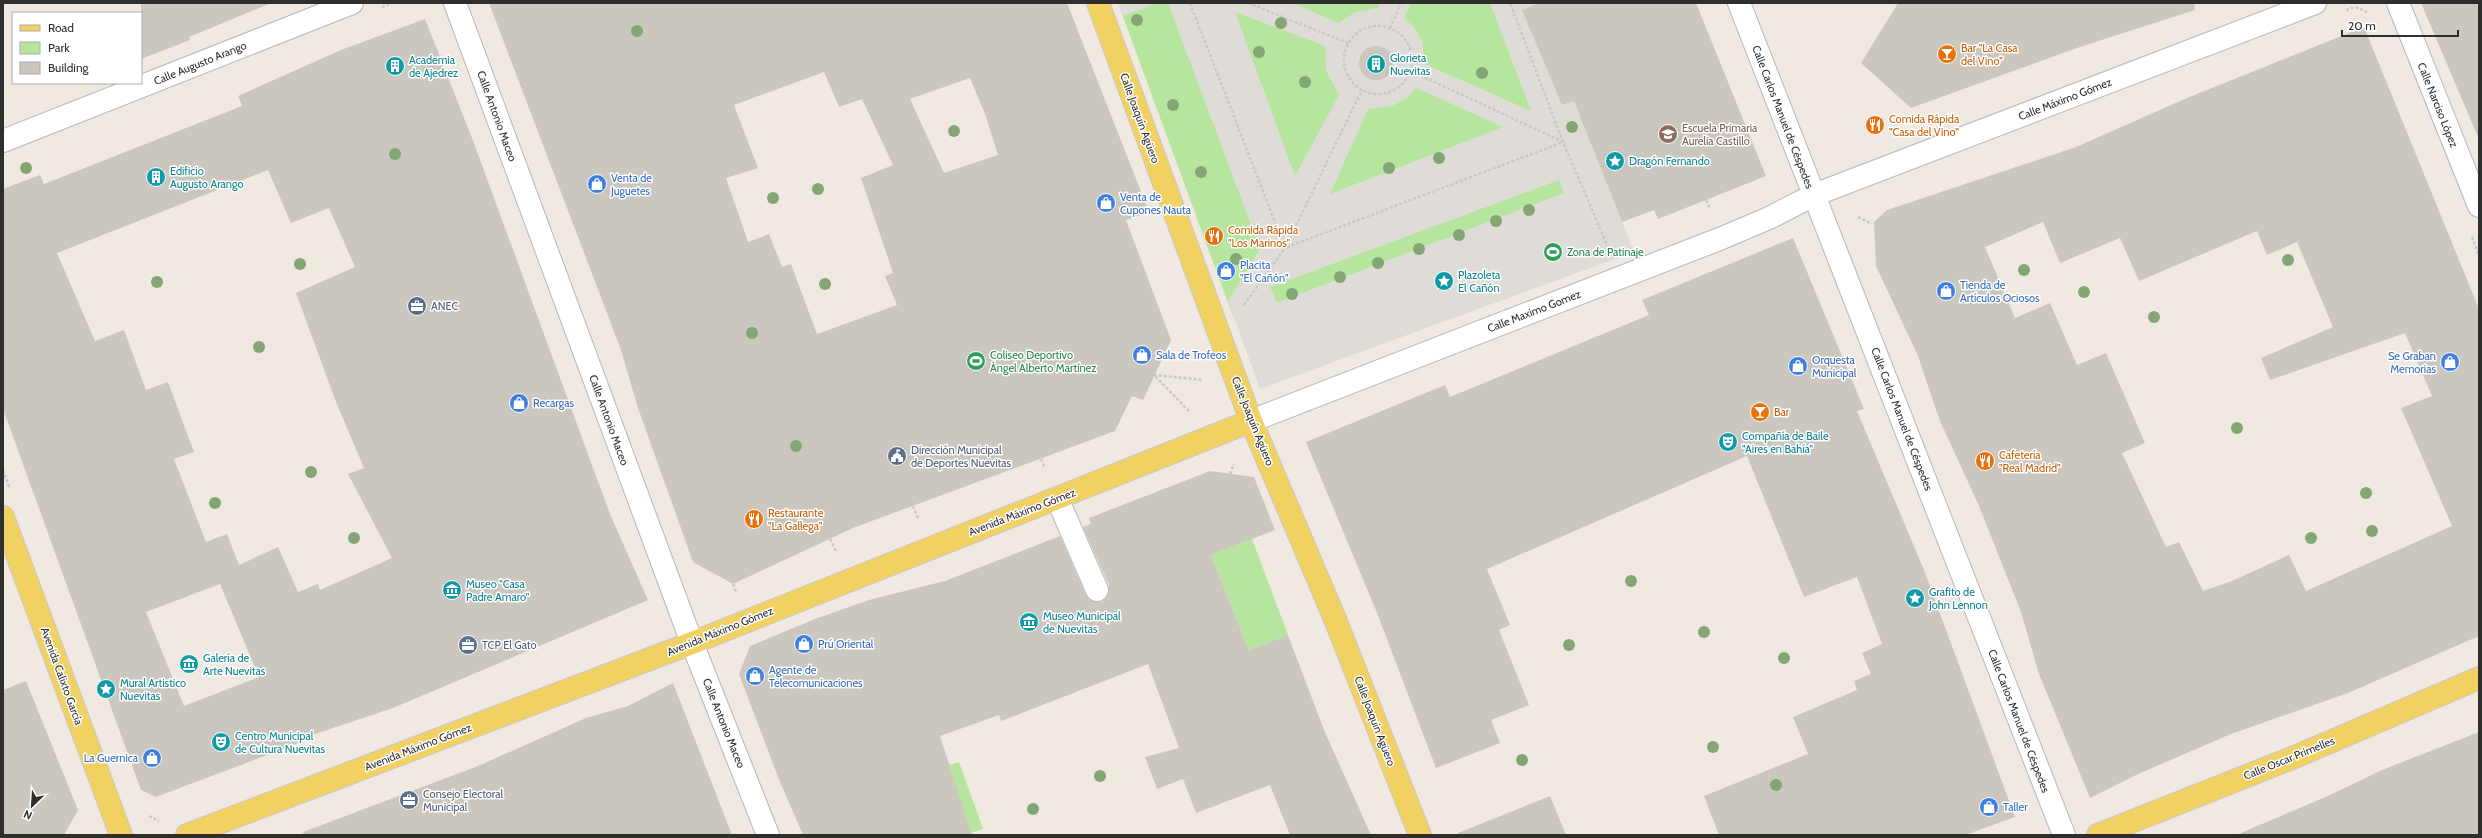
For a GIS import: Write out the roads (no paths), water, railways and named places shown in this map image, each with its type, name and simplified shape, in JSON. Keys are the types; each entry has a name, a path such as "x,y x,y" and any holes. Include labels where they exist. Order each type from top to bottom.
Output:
{"main road":[{"name":"Calle Joaquín Agüero","path":"1098,3 1251,421 1335,619 1420,835"},
{"name":"Avenida Máximo Gómez","path":"187,835 692,643 1251,421"},
{"name":"Avenida Calixto García","path":"3,517 121,835"},
{"name":"Calle Oscar Primelles","path":"2098,835 2297,756 2479,678"}],"street":[{"name":"Calle Augusto Arango","path":"3,141 352,3"},
{"name":"Calle Antonio Maceo","path":"455,3 692,643 768,835"},
{"name":"Calle Carlos Manuel de Céspedes","path":"1739,3 2064,835"},
{"name":"Calle Máximo Gómez","path":"1814,196 2315,3"},
{"name":"Calle Narciso López","path":"2398,3 2479,206"},
{"name":"Calle Maximo Gomez","path":"1251,421 1722,238 1769,218 1814,196"},
{"path":"1057,498 1097,590"}],"place":[{"name":"Bar \"La Casa del Vino\"","path":"1947,54"},
{"name":"Glorieta Nuevitas","path":"1376,64"},
{"name":"Academia de Ajedrez","path":"395,66"},
{"name":"Comida Rápida \"Casa del Vino\"","path":"1875,125"},
{"name":"Escuela Primaria Aurelia Castillo","path":"1668,134"},
{"name":"Dragón Fernando","path":"1615,161"},
{"name":"Edificio Augusto Arango","path":"156,177"},
{"name":"Venta de Juguetes","path":"597,184"},
{"name":"Venta de Cupones Nauta","path":"1106,203"},
{"name":"Comida Rápida \"Los Marinos\"","path":"1214,236"},
{"name":"Zona de Patinaje","path":"1553,252"},
{"name":"Placita \"El Cañón\"","path":"1226,271"},
{"name":"Plazoleta El Cañón","path":"1444,281"},
{"name":"Tienda de Artículos Ociosos","path":"1946,291"},
{"name":"ANEC","path":"417,306"},
{"name":"Sala de Trofeos","path":"1142,355"},
{"name":"Coliseo Deportivo Ángel Alberto Martínez","path":"976,361"},
{"name":"Se Graban Memorias","path":"2450,362"},
{"name":"Orquesta Municipal","path":"1798,366"},
{"name":"Recargas","path":"519,403"},
{"name":"Bar","path":"1760,412"},
{"name":"Compañía de Baile \"Aires en Bahía\"","path":"1728,442"},
{"name":"Dirección Municipal de Deportes Nuevitas","path":"897,456"},
{"name":"Cafetería \"Real Madrid\"","path":"1985,461"},
{"name":"Restaurante \"La Gallega\"","path":"754,519"},
{"name":"Museo \"Casa Padre Amaro\"","path":"452,590"},
{"name":"Grafito de John Lennon","path":"1915,598"},
{"name":"Museo Municipal de Nuevitas","path":"1029,622"},
{"name":"Prú Oriental","path":"804,644"},
{"name":"TCP El Gato","path":"468,645"},
{"name":"Galería de Arte Nuevitas","path":"189,664"},
{"name":"Agente de Telecomunicaciones","path":"755,676"},
{"name":"Mural Artistico Nuevitas","path":"106,689"},
{"name":"Centro Municipal de Cultura Nuevitas","path":"221,742"},
{"name":"La Guernica","path":"152,758"},
{"name":"Consejo Electoral Municipal","path":"409,800"},
{"name":"Taller","path":"1989,807"}]}
